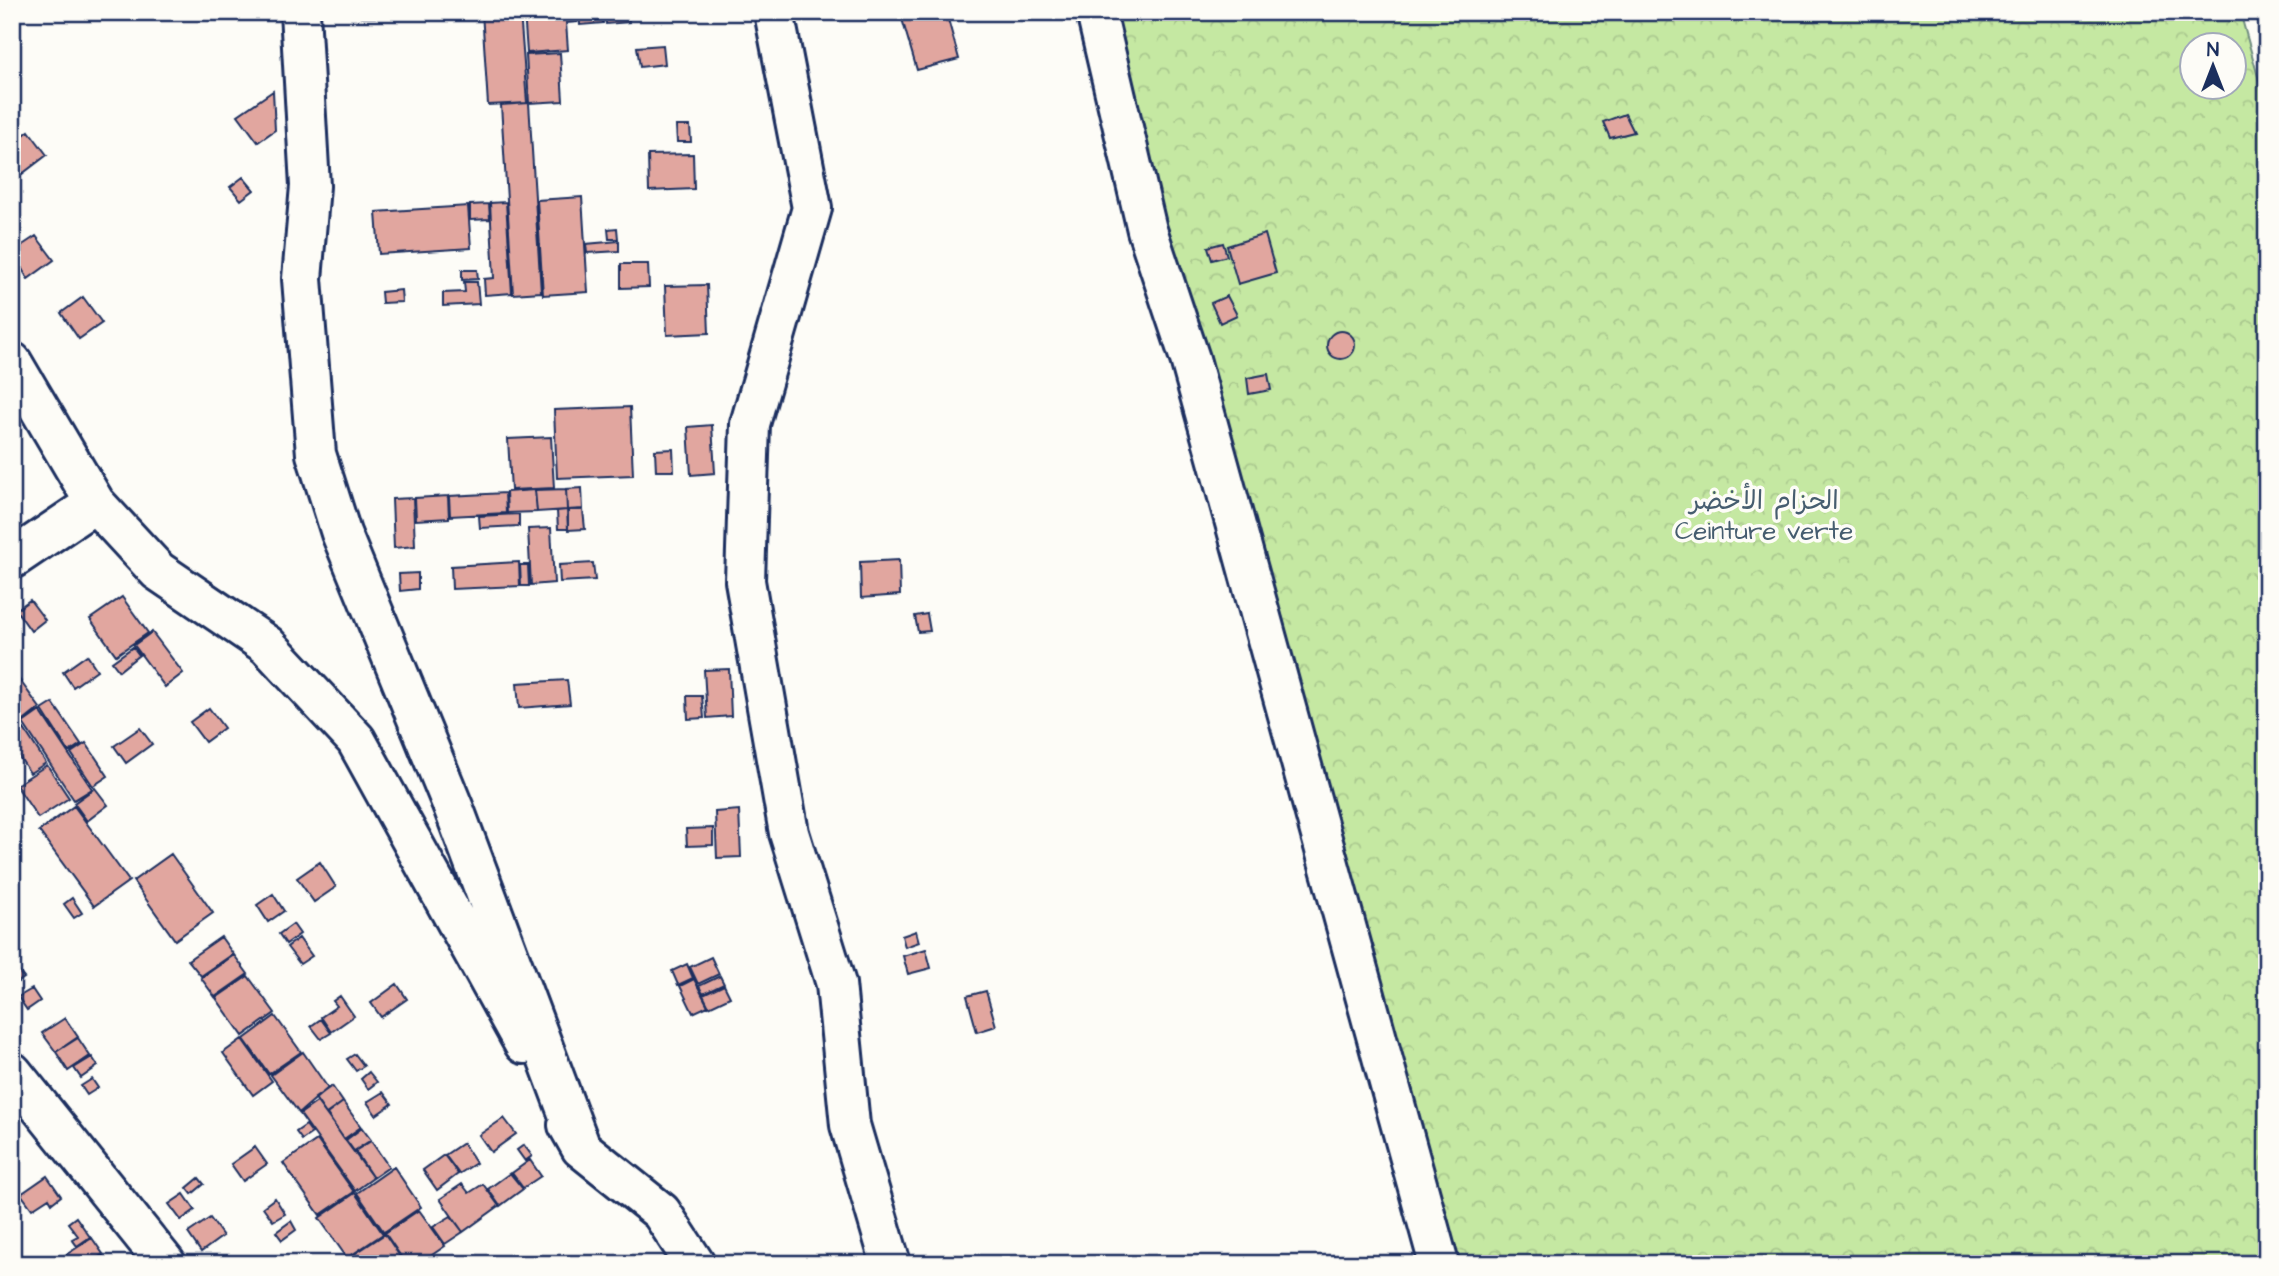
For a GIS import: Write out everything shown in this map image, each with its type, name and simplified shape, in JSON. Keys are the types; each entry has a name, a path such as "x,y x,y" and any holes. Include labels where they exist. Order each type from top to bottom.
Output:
{"street":[{"path":"300,12 310,186 302,279 316,454 341,533 454,809 581,1148"},
{"path":"774,12 812,208 750,424 745,581 789,834 836,984 850,1125 891,1264"},
{"path":"1096,12 1147,230 1190,359 1439,1264"},
{"path":"12,362 95,503 158,571 267,645 356,740 581,1148 661,1212 695,1264"},
{"path":"12,559 95,503"},
{"path":"12,1072 166,1264"}],"green space":[{"name":"الحزام الأخضر Ceinture verte","path":"1115,12 2240,12 2246,32 2178,32 2178,102 2248,102 2248,41 2267,109 2267,1264 1454,1264 1151,186"}],"building":[{"path":"361,12 386,12 386,17 361,17"},
{"path":"407,12 450,12 407,15"},
{"path":"482,12 520,12 527,103 488,105"},
{"path":"524,12 576,12 577,22 566,23 568,50 527,53"},
{"path":"579,12 602,12 603,23 580,25"},
{"path":"605,12 628,12 629,22 606,24"},
{"path":"900,12 946,12 959,59 917,70"},
{"path":"663,45 665,64 640,67 637,47"},
{"path":"560,53 563,101 529,103 526,55"},
{"path":"273,91 275,130 258,142 238,115"},
{"path":"529,103 541,292 513,294 501,105"},
{"path":"1625,114 1634,132 1610,138 1603,122"},
{"path":"676,126 690,126 691,142 677,142"},
{"path":"29,131 47,155 22,174 12,161 12,144"},
{"path":"693,154 694,189 649,191 648,155"},
{"path":"243,177 254,190 241,200 230,187"},
{"path":"582,197 588,292 543,295 537,200"},
{"path":"506,202 512,293 485,295 484,279 494,278 490,203"},
{"path":"489,204 490,219 470,220 470,205"},
{"path":"468,206 471,248 379,254 376,212"},
{"path":"617,228 618,239 609,239 608,229"},
{"path":"1265,234 1276,273 1238,284 1227,246"},
{"path":"36,236 54,260 28,279 12,252"},
{"path":"619,241 619,251 587,253 586,244"},
{"path":"1223,243 1227,256 1212,260 1208,247"},
{"path":"621,264 648,264 649,287 621,288"},
{"path":"462,270 477,270 478,279 462,280"},
{"path":"464,282 477,282 479,304 443,306 443,293 465,292"},
{"path":"707,285 709,333 667,335 665,286"},
{"path":"401,290 402,302 382,303 381,292"},
{"path":"1227,296 1237,315 1220,323 1211,303"},
{"path":"83,297 102,323 79,339 61,313"},
{"path":"1341,331 1351,335 1355,345 1351,355 1341,359 1331,355 1327,345 1331,335"},
{"path":"1268,374 1271,390 1249,394 1247,378"},
{"path":"630,407 633,475 557,478 554,410"},
{"path":"712,425 715,473 691,475 688,427"},
{"path":"551,437 554,488 511,490 508,439"},
{"path":"673,449 674,471 656,471 655,450"},
{"path":"582,488 583,509 567,510 566,489"},
{"path":"566,489 567,510 537,512 535,490"},
{"path":"535,490 537,512 507,513 506,492"},
{"path":"505,493 506,513 450,516 449,496"},
{"path":"448,496 449,518 416,520 415,498"},
{"path":"413,498 415,546 394,548 392,499"},
{"path":"567,510 568,529 558,529 557,511"},
{"path":"568,510 583,510 585,529 568,530"},
{"path":"519,514 519,526 480,528 479,516"},
{"path":"551,528 554,583 531,585 528,529"},
{"path":"899,560 900,595 861,598 860,562"},
{"path":"519,562 520,586 452,589 451,566"},
{"path":"593,563 595,580 560,582 559,565"},
{"path":"520,565 528,565 529,586 521,586"},
{"path":"418,573 418,589 400,591 399,574"},
{"path":"122,597 148,633 116,655 90,619"},
{"path":"30,600 45,620 31,631 16,610"},
{"path":"927,614 930,631 918,632 915,616"},
{"path":"152,632 183,673 165,687 134,645"},
{"path":"133,647 139,655 119,671 112,662"},
{"path":"87,655 97,670 73,687 63,672"},
{"path":"729,669 731,716 707,718 704,670"},
{"path":"13,671 40,708 20,724 12,714"},
{"path":"567,680 570,704 519,708 517,683"},
{"path":"687,696 702,696 704,718 688,719"},
{"path":"53,703 81,744 69,752 42,710"},
{"path":"209,708 224,728 205,742 190,722"},
{"path":"40,711 92,789 74,800 23,723"},
{"path":"140,728 152,744 126,763 114,746"},
{"path":"24,729 46,763 30,773 12,746 12,737"},
{"path":"86,743 108,776 93,786 71,753"},
{"path":"47,765 69,798 38,818 16,785"},
{"path":"95,788 108,805 87,821 74,803"},
{"path":"74,806 129,881 94,906 39,831"},
{"path":"739,810 741,857 717,858 715,812"},
{"path":"713,828 713,845 687,846 686,829"},
{"path":"171,854 213,913 175,940 133,881"},
{"path":"320,862 336,887 314,902 297,878"},
{"path":"273,894 284,911 268,922 257,905"},
{"path":"72,898 82,913 74,918 64,904"},
{"path":"293,924 300,934 286,944 279,934"},
{"path":"916,931 919,942 905,947 902,936"},
{"path":"221,937 233,954 201,976 188,960"},
{"path":"299,938 312,956 300,964 287,947"},
{"path":"926,949 931,968 908,974 903,956"},
{"path":"234,955 248,974 215,997 201,978"},
{"path":"711,957 719,974 698,984 690,967"},
{"path":"687,964 693,978 678,985 672,971"},
{"path":"18,971 24,978 15,984 12,975"},
{"path":"248,976 275,1013 243,1036 216,998"},
{"path":"720,976 724,984 703,994 699,986"},
{"path":"694,979 708,1006 693,1013 680,986"},
{"path":"397,984 407,999 381,1017 371,1003"},
{"path":"724,985 730,997 709,1007 703,995"},
{"path":"32,989 40,1001 27,1010 18,997"},
{"path":"986,991 996,1026 977,1032 967,996"},
{"path":"340,996 354,1016 331,1032 321,1017 337,1006 333,1001"},
{"path":"275,1016 301,1052 269,1074 244,1039"},
{"path":"65,1018 78,1037 56,1052 42,1033"},
{"path":"321,1019 331,1033 321,1039 311,1026"},
{"path":"78,1038 90,1056 68,1071 56,1052"},
{"path":"242,1039 272,1081 253,1095 223,1053"},
{"path":"303,1052 328,1088 299,1113 271,1075"},
{"path":"355,1054 364,1066 356,1071 347,1059"},
{"path":"92,1057 98,1066 81,1078 74,1068"},
{"path":"369,1072 377,1082 368,1089 361,1079"},
{"path":"92,1079 98,1088 87,1095 81,1086"},
{"path":"332,1086 343,1102 326,1114 315,1098"},
{"path":"383,1092 392,1104 376,1115 367,1102"},
{"path":"317,1102 373,1178 355,1191 300,1114"},
{"path":"343,1102 361,1127 344,1139 327,1114"},
{"path":"504,1118 516,1134 491,1152 479,1135"},
{"path":"306,1125 312,1133 302,1140 296,1132"},
{"path":"362,1128 371,1140 354,1151 346,1140"},
{"path":"317,1140 354,1192 320,1215 283,1163"},
{"path":"371,1141 389,1167 373,1178 355,1151"},
{"path":"463,1143 476,1163 459,1174 445,1155"},
{"path":"524,1145 532,1156 525,1161 517,1150"},
{"path":"255,1147 267,1164 243,1181 231,1164"},
{"path":"444,1155 458,1174 437,1190 423,1170"},
{"path":"530,1160 541,1176 523,1188 512,1173"},
{"path":"394,1167 421,1207 384,1232 357,1193"},
{"path":"510,1173 523,1189 500,1206 488,1189"},
{"path":"47,1176 61,1196 52,1203 49,1198 32,1209 21,1194"},
{"path":"199,1178 204,1184 192,1194 187,1188"},
{"path":"462,1184 469,1193 483,1184 499,1206 463,1232 440,1199"},
{"path":"355,1193 383,1234 347,1258 319,1218"},
{"path":"184,1194 195,1210 181,1220 169,1204"},
{"path":"275,1198 285,1214 273,1221 263,1207"},
{"path":"419,1210 445,1246 419,1264 406,1264 385,1233"},
{"path":"451,1216 463,1232 445,1244 433,1227"},
{"path":"76,1217 90,1237 77,1246 72,1239 78,1236 68,1223"},
{"path":"210,1218 223,1236 201,1252 188,1233"},
{"path":"291,1221 296,1230 282,1240 276,1232"},
{"path":"385,1234 405,1264 351,1264 347,1259"},
{"path":"92,1238 103,1254 88,1264 65,1264 61,1258"},
{"path":"103,1256 109,1264 92,1264"}]}
